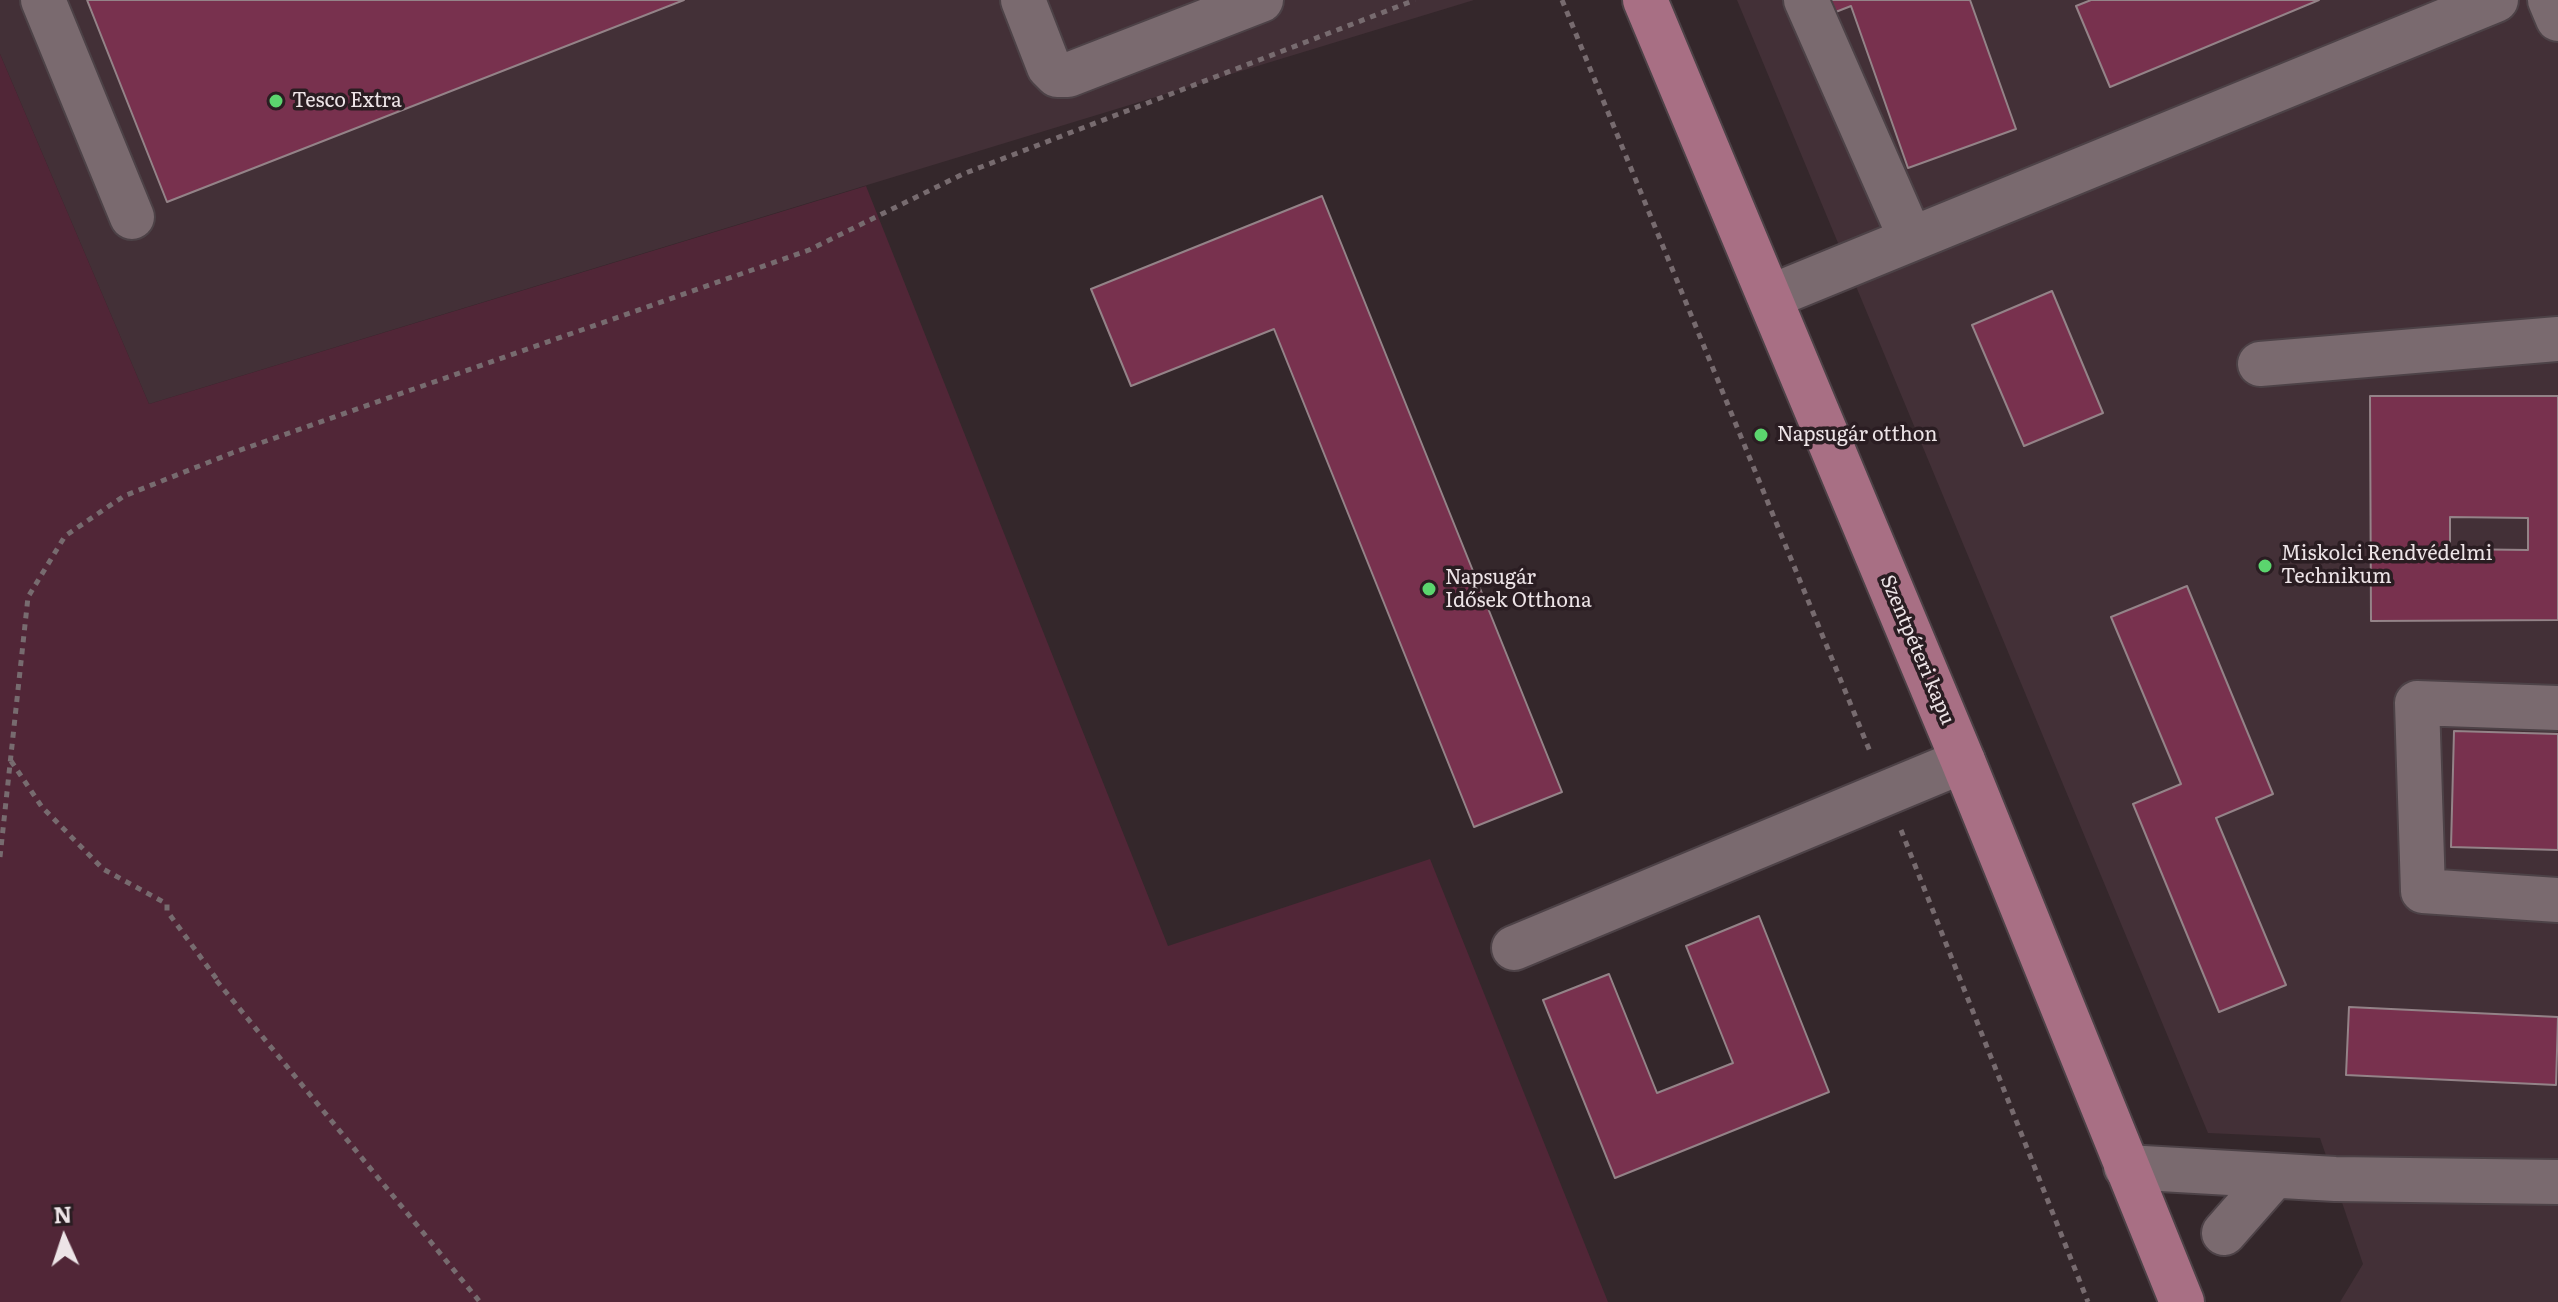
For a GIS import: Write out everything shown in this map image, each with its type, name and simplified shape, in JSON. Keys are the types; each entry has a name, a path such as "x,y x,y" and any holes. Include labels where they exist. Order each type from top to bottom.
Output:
{"main road":[{"name":"Szentpéteri kapu","path":"1645,0 1963,761 2182,1302"}],"lane":[{"path":"43,0 132,217"},
{"path":"1023,0 1049,67 1057,75 1068,75 1261,0"},
{"path":"1806,0 1911,239"},
{"path":"1770,297 2496,0"},
{"path":"2550,0 2558,19"},
{"path":"2260,364 2558,339"},
{"path":"2558,708 2417,703 2423,891 2558,900"},
{"path":"1514,948 1963,761"},
{"path":"2126,1167 2274,1176 2558,1182"},
{"path":"2224,1233 2274,1176"}],"path":[{"path":"0,857 28,597 65,536 124,496 246,448 809,250 963,174 1415,0"},
{"path":"1562,0 1887,793 2088,1302"},
{"path":"11,760 42,807 103,869 167,904 167,911 216,980 480,1302"}],"shaded area":[{"path":"0,0 1474,0 149,404 0,54"},
{"name":"Miskolci Rendvédelmi Technikum","path":"1737,0 2558,0 2558,1302 2340,1302 2363,1264 2320,1138 2208,1133"},
{"path":"0,54 149,404 866,186 1168,946 1430,859 1608,1302 0,1302"}],"building":[{"name":"Tesco Extra","path":"87,0 684,0 167,202"},
{"path":"1828,0 1970,0 2016,129 1908,168 1851,6 1833,13"},
{"path":"2091,0 2319,0 2110,87 2076,6"},
{"name":"Napsugár Idősek Otthona","path":"1322,196 1562,792 1474,827 1274,329 1131,386 1091,289"},
{"path":"2052,291 2103,413 2024,446 1972,325"},
{"path":"2370,396 2558,396 2558,620 2371,621","holes":["2450,517 2528,518 2528,550 2450,549"]},
{"path":"2187,586 2273,794 2216,818 2286,985 2219,1012 2133,804 2181,784 2111,617"},
{"path":"2454,731 2558,734 2558,850 2451,847"},
{"path":"1759,916 1829,1092 1615,1178 1543,1000 1609,974 1657,1093 1733,1063 1686,946"},
{"path":"2349,1007 2558,1017 2556,1085 2346,1075"}],"place":[{"name":"Tesco Extra","path":"276,101"},
{"name":"Napsugár otthon","path":"1761,435"},
{"name":"Miskolci Rendvédelmi Technikum","path":"2265,566"},
{"name":"Napsugár Idősek Otthona","path":"1429,589"}]}
